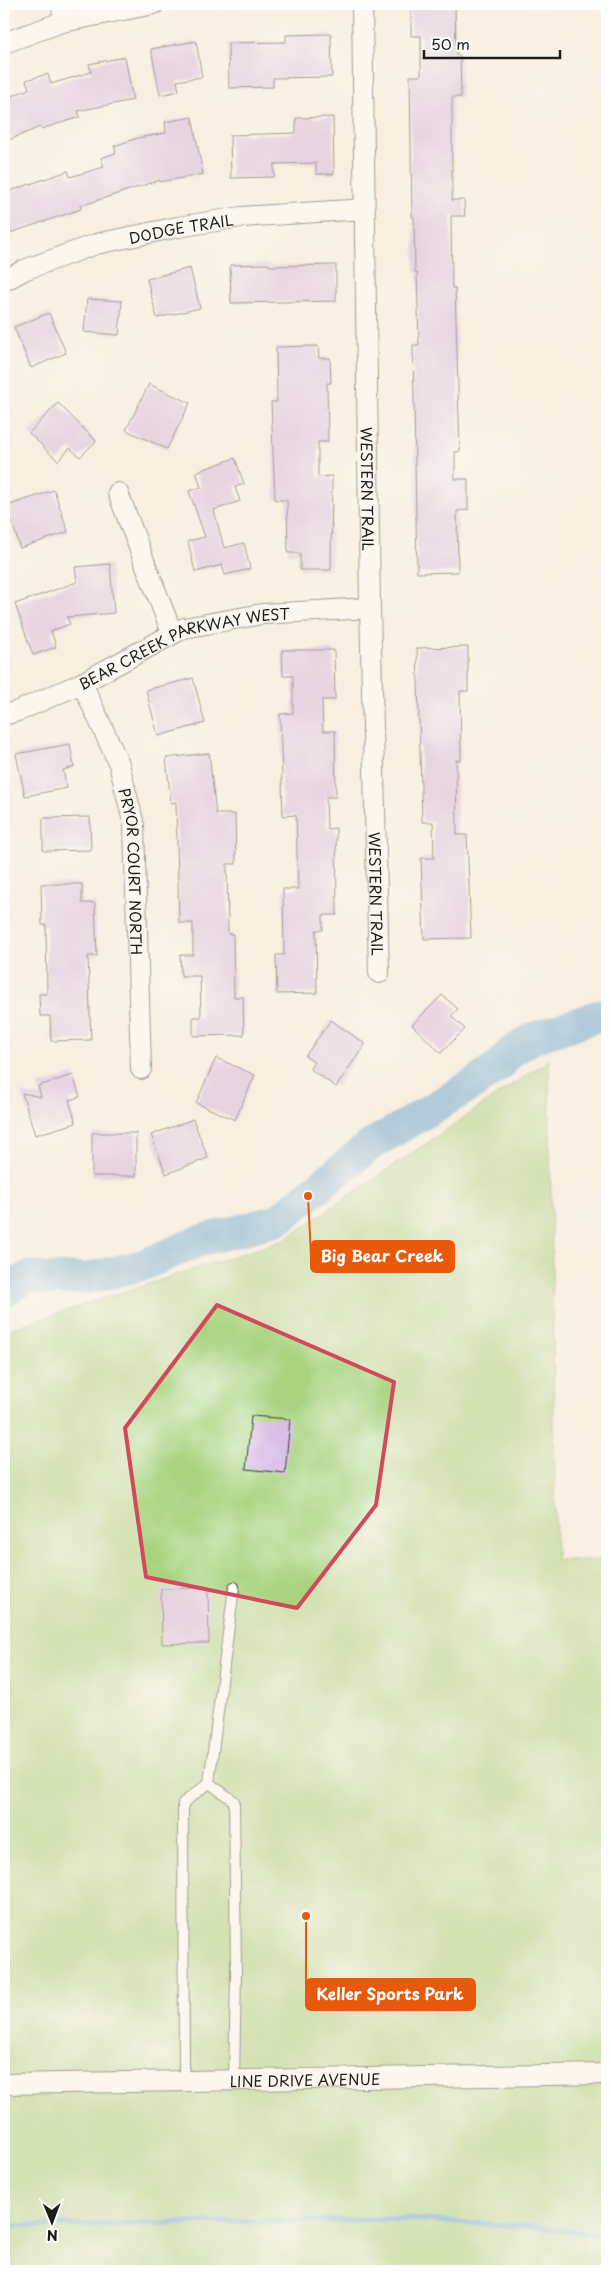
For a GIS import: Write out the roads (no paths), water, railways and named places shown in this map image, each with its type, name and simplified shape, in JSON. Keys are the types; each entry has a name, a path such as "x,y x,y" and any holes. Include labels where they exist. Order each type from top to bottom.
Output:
{"street":[{"path":"4,43 62,13 154,4"},
{"name":"WESTERN TRAIL","path":"362,4 370,608 379,973"},
{"name":"DODGE TRAIL","path":"4,281 24,270 96,244 178,226 240,217 366,209"},
{"path":"118,493 172,633"},
{"name":"BEAR CREEK PARKWAY WEST","path":"4,715 18,712 82,683 184,628 262,614 370,608"},
{"name":"PRYOR COURT NORTH","path":"82,683 119,764 134,825 141,1069"},
{"name":"LINE DRIVE AVENUE","path":"4,2084 607,2074"}],"lane":[{"path":"184,2080 183,1803 209,1783 234,1586"},
{"path":"209,1783 234,1801 236,1972 234,2081"}],"waterway":[{"path":"4,1292 29,1276 47,1279 89,1278 143,1265 199,1241 278,1220 369,1146 475,1083 499,1066 511,1052 533,1038 607,1013"},
{"path":"4,2226 406,2219 538,2227 607,2236"}],"place":[{"name":"Big Bear Creek","path":"308,1196"},
{"name":"Keller Sports Park","path":"306,1916"}]}
